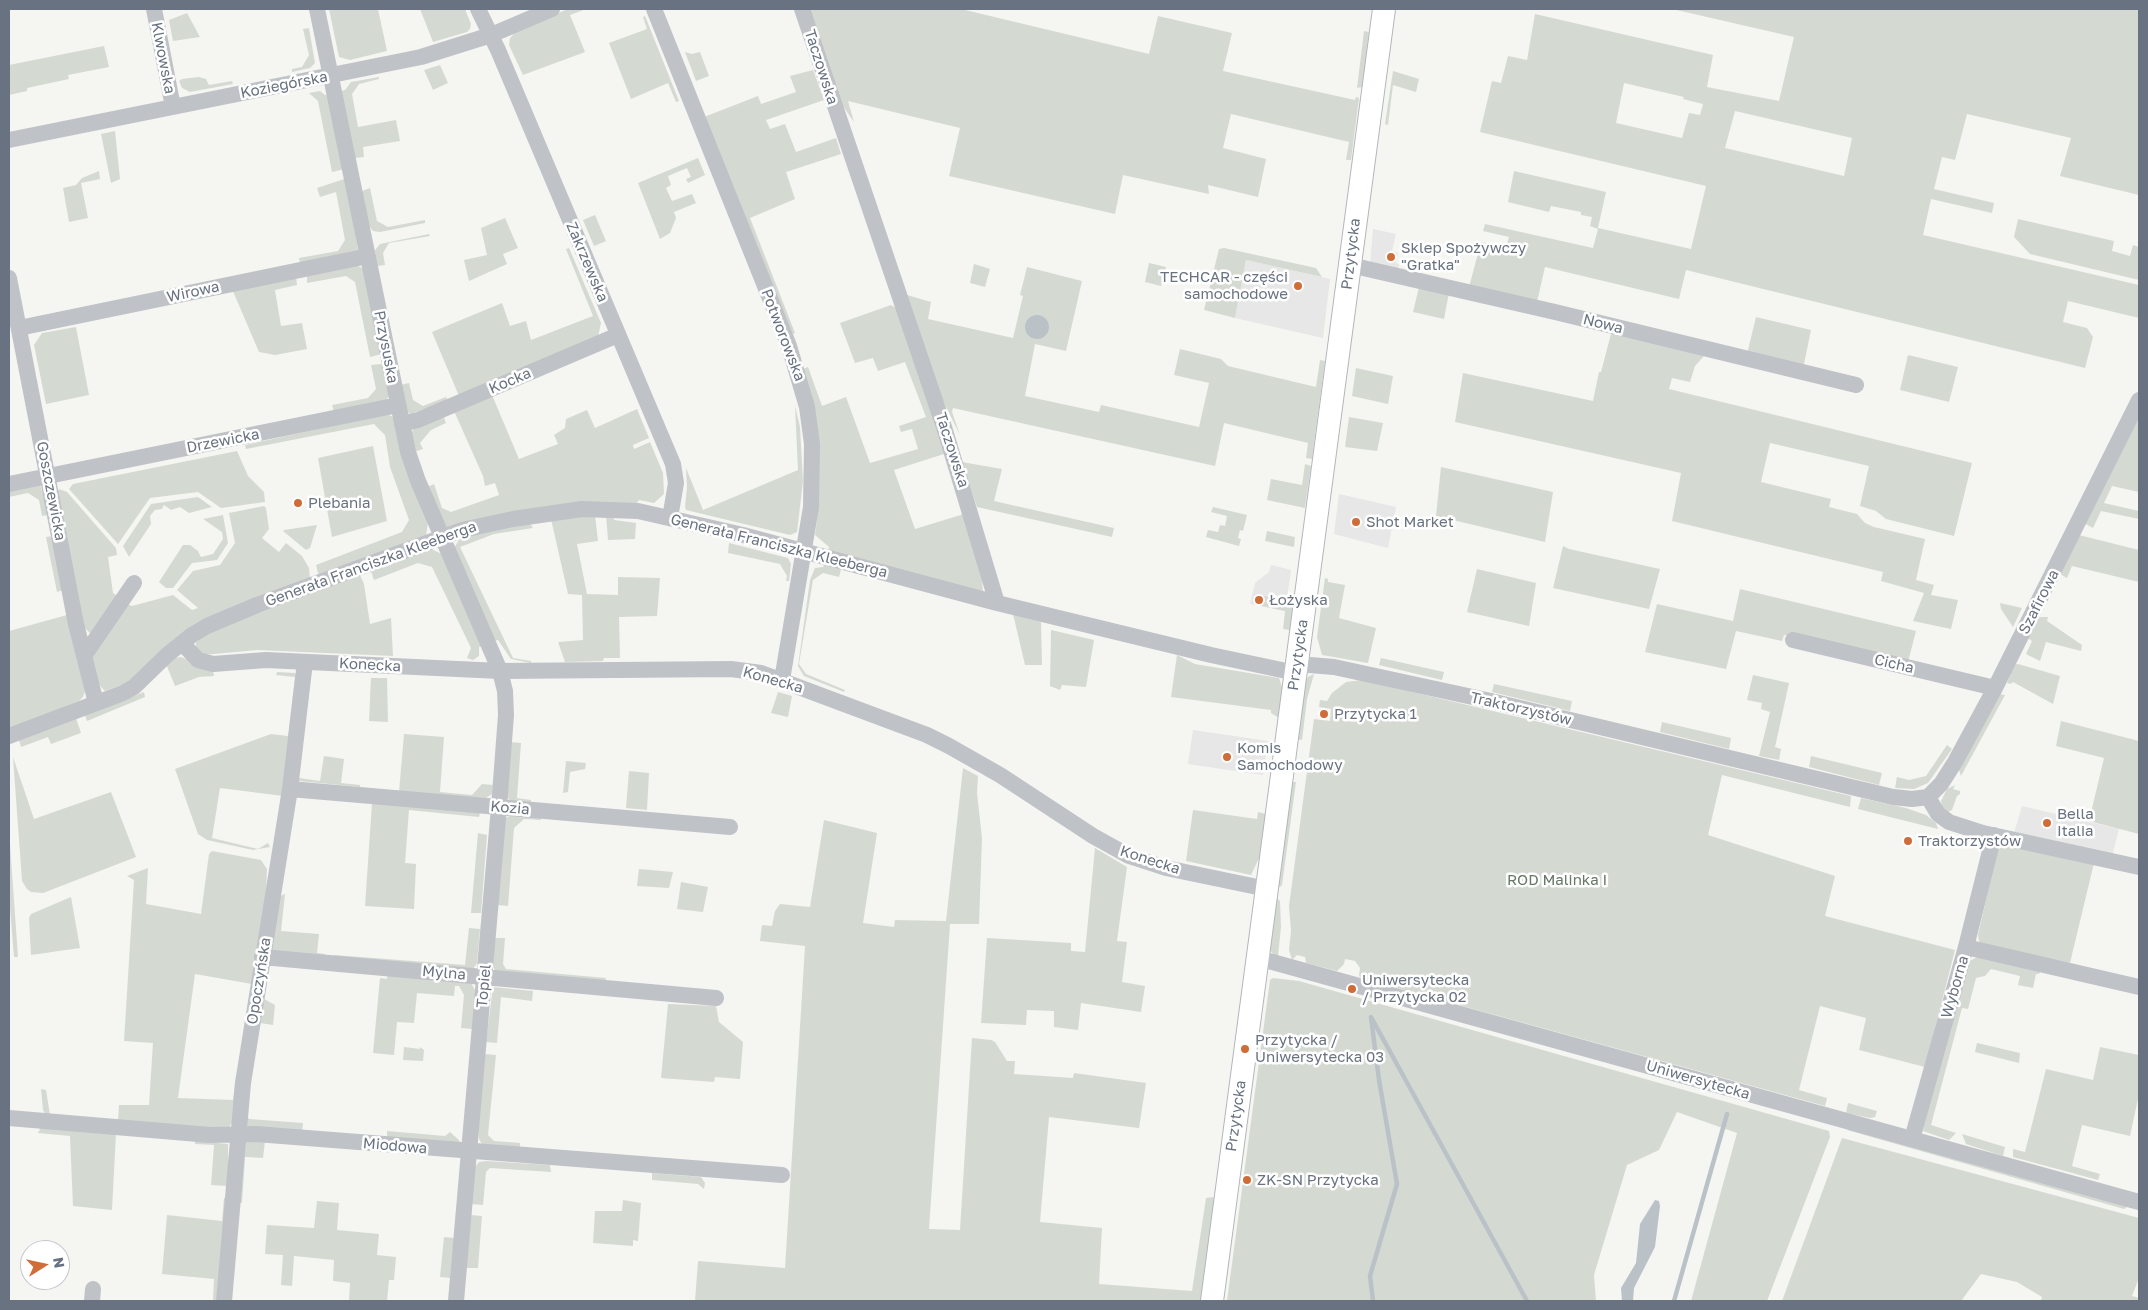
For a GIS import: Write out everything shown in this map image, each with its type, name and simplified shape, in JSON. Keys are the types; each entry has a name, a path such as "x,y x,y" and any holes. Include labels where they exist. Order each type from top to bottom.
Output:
{"main road":[{"name":"Przytycka","path":"1212,1301 1384,9"}],"street":[{"name":"Klwowska","path":"154,9 173,107"},
{"name":"Przysuska","path":"317,9 402,424 415,473 500,671"},
{"name":"Zakrzewska","path":"478,9 491,35 676,474 676,493 670,518"},
{"name":"Koziegórska","path":"9,140 331,76 434,53 491,35 552,9"},
{"name":"Potworowska","path":"654,9 789,346 803,390 810,426 813,484 805,550 782,680"},
{"name":"Taczowska","path":"802,9 944,427 997,603"},
{"name":"Wirowa","path":"19,328 368,256"},
{"name":"Nowa","path":"1350,265 1556,312 1856,385"},
{"name":"Goszczewicka","path":"9,278 84,656 96,703"},
{"name":"Kocka","path":"402,424 418,420 618,335"},
{"name":"Szafirowa","path":"1928,797 1941,784 1955,762 1995,688 2139,400"},
{"name":"Drzewicka","path":"9,484 398,405"},
{"name":"Generała Franciszka Kleeberga","path":"9,736 134,687 182,643 207,626 248,608 479,525 582,509 623,509 670,518 805,550 997,603"},
{"path":"84,656 134,583"},
{"path":"997,603 1211,655 1297,668"},
{"name":"Cicha","path":"1793,640 1995,688"},
{"name":"Konecka","path":"182,643 198,660 204,663 248,661 305,662 500,671 731,669 749,671 782,680 927,735 1000,775 1093,836 1129,856 1166,868 1268,889"},
{"name":"Opoczyńska","path":"224,1301 238,1135 248,1045 290,789 305,662"},
{"name":"Traktorzystów","path":"1297,668 1334,667 1893,797 1912,799 1928,797"},
{"name":"Topiel","path":"456,1301 506,715 500,671"},
{"name":"Kozia","path":"290,789 730,827"},
{"path":"1928,797 1934,809 1943,819 1994,835 2139,867"},
{"name":"Wyborna","path":"1912,1139 1966,947 1994,835"},
{"path":"1966,947 2139,987"},
{"name":"Mylna","path":"262,957 716,998"},
{"name":"Uniwersytecka","path":"1258,958 2139,1202"},
{"name":"Miodowa","path":"9,1118 210,1135 256,1134 782,1175"}],"shaded area":[{"path":"1373,229 1396,234 1392,251 1398,253 1396,263 1399,264 1398,271 1370,265"},
{"path":"1246,260 1330,279 1323,338 1235,318"},
{"path":"1037,315 1042,316 1048,322 1048,332 1042,338 1037,339 1032,338 1026,332 1025,327 1026,322 1032,316"},
{"path":"1339,494 1396,507 1388,548 1334,534"},
{"path":"1271,565 1291,570 1285,611 1250,604 1255,583 1269,572"},
{"name":"Komis Samochodowy","path":"1193,730 1268,741 1263,775 1188,764"},
{"path":"2022,806 2119,829 2112,856 2014,833"},
{"path":"1655,1200 1659,1201 1660,1206 1655,1247 1634,1288 1633,1301 1622,1301 1621,1288 1636,1263 1640,1224"}],"green space":[{"path":"329,9 378,9 387,51 350,60 339,57"},
{"path":"420,9 465,9 471,24 470,29 467,32 433,42"},
{"path":"568,9 586,9 570,15 585,52 523,75 509,45 510,38 513,35 512,32"},
{"path":"808,9 961,9 1149,54 1158,16 1232,33 1223,71 1355,100 1356,97 1359,98 1351,160 1346,160 1349,142 1231,114 1223,148 1266,159 1258,197 1208,185 1209,194 1123,175 1115,214 949,176 960,128 848,101 854,122 838,99"},
{"path":"1672,9 2139,9 2139,195 2060,176 2071,138 1967,114 1955,160 1942,157 1934,189 1994,203 1992,213 1931,199 1923,235 2139,285 2139,318 2068,301 2063,322 2087,328 2093,337 2085,368 1686,270 1679,299 1545,267 1537,302 1469,287 1481,242 1506,247 1509,237 1483,231 1485,224 1593,248 1598,229 1590,226 1592,217 1581,215 1581,212 1551,206 1549,212 1508,202 1514,171 1606,192 1598,228 1691,249 1706,186 1480,132 1492,81 1501,83 1508,56 1527,60 1535,14 1713,55 1707,87 1779,101 1794,37","holes":["1624,83 1684,97 1683,99 1703,104 1700,115 1689,113 1682,138 1616,123","1735,111 1852,138 1844,176 1725,148"]},
{"path":"187,13 200,37 173,41 169,20"},
{"path":"645,16 679,101 676,102 668,83 631,99 609,43 647,29 643,17"},
{"path":"309,28 315,63 310,68 292,72 292,69 302,67 309,55 303,29"},
{"path":"1364,31 1369,32 1362,87 1357,88"},
{"path":"104,46 109,67 68,75 69,79 27,88 27,91 9,95 9,65"},
{"path":"685,52 692,54 700,52 709,76 696,81"},
{"path":"440,65 448,83 433,90 424,70"},
{"path":"813,70 824,100 766,120 770,129 785,124 796,152 836,138 841,154 786,172 795,199 750,218 795,333 790,335 704,117 758,96 761,104 796,92 790,76"},
{"path":"1393,71 1419,79 1416,92 1393,85 1388,125 1385,124"},
{"path":"199,77 206,79 209,85 232,81 233,84 190,92 182,88 179,81"},
{"path":"379,77 379,79 359,84 352,94 358,127 396,120 400,141 363,147 364,157 354,158 341,91 345,90 351,82"},
{"path":"320,91 325,95 330,94 345,169 332,172 318,101 309,93"},
{"path":"115,131 120,179 111,183 101,134"},
{"path":"698,158 705,175 688,183 686,179 691,177 687,168 668,176 671,185 666,188 672,201 692,194 696,203 674,212 676,218 670,233 660,239 638,183"},
{"path":"99,171 100,179 81,183 88,218 69,222 63,188 76,185 82,178"},
{"path":"347,178 358,250 300,263 299,258 338,251 345,240 336,192 320,197 317,188"},
{"path":"370,188 377,221 388,227 425,220 425,223 380,232 373,231 369,226 362,191"},
{"path":"595,215 606,241 594,246 583,220"},
{"path":"505,218 518,248 503,254 507,264 469,281 464,260 487,255 481,228"},
{"path":"2018,219 2114,241 2112,251 2130,256 2133,245 2139,247 2139,280 2030,254 2014,237"},
{"path":"429,234 430,236 389,243 383,253 385,265 377,266 375,250 380,244"},
{"path":"569,248 601,323 598,337 459,396 432,332 502,303 510,326 526,321 531,340 593,316 566,249"},
{"path":"1224,248 1316,268 1322,277 1246,260 1235,318 1204,310 1219,249"},
{"path":"1149,263 1166,267 1161,286 1145,282"},
{"path":"974,264 990,269 985,287 970,283"},
{"path":"356,265 364,269 382,354 370,357 355,282 346,276 307,283 307,275"},
{"path":"1027,267 1082,281 1066,351 1035,344 1025,396 1099,412 1101,405 1199,427 1209,383 1174,375 1180,349 1221,359 1228,366 1316,387 1320,360 1325,361 1312,459 1306,458 1308,443 1224,423 1215,466 953,408 952,412 960,435 942,399 907,295 931,302 928,319 1013,338 1023,296 1020,295"},
{"path":"296,277 297,285 275,290 281,326 302,323 307,349 275,355 259,352 232,289"},
{"path":"1419,287 1449,293 1444,319 1413,312"},
{"path":"891,305 896,308 947,453 894,470 915,529 967,513 982,578 983,594 828,552 829,547 815,535 817,519 803,369 808,367 822,406 846,397 870,463 918,449 912,429 901,432 899,426 926,417 905,362 878,371 873,358 855,363 840,323"},
{"path":"1756,317 1811,330 1804,364 1798,366 1747,354"},
{"path":"76,327 89,395 46,404 34,345 42,333"},
{"path":"1612,330 1704,356 1695,366 1690,382 1672,378 1669,389 1972,463 1954,536 1886,519 1876,511 1860,506 1869,466 1770,443 1761,482 1831,499 1829,507 1857,514 1865,523 1874,527 1925,539 1916,580 1934,585 1931,595 1958,600 1951,629 1913,621 1924,593 1881,581 1883,572 1672,521 1681,473 1455,422 1463,373 1593,401 1599,372 1601,372"},
{"path":"1908,355 1958,367 1949,402 1900,390"},
{"path":"371,365 383,365 390,394 387,399 384,402 334,412 332,405 368,398 376,389"},
{"path":"1356,368 1393,376 1388,404 1352,396"},
{"path":"409,383 413,400 423,406 446,397 448,401 410,414 407,412 400,385"},
{"path":"492,395 519,459 558,444 554,435 565,428 566,419 587,410 595,428 637,409 649,438 633,445 634,449 650,442 663,473 664,494 654,503 639,500 635,505 450,529 444,527 427,487 434,484 442,508 451,512 499,495 495,483 485,486 483,476 454,411"},
{"path":"795,406 800,427 803,481 797,532 790,535 686,510 686,468 703,510 798,470"},
{"path":"2139,413 2139,492 2112,486 2104,503 2139,511 2139,519 2101,511 2093,528 2084,523"},
{"path":"387,414 393,417 428,523 426,535 322,576 318,573 316,565 402,532 409,520 390,467 385,435 374,424 246,449 245,445"},
{"path":"443,415 446,423 431,430 420,443 423,449 414,452 411,433 414,429"},
{"path":"1349,417 1383,423 1377,451 1345,447"},
{"path":"373,446 387,521 332,537 318,458"},
{"path":"237,451 248,476 264,492 265,502 221,508 198,492 150,498 118,544 69,489 73,484"},
{"path":"962,462 1002,469 994,501 1114,528 1112,537 977,507"},
{"path":"1305,464 1311,466 1305,508 1267,500 1271,479 1302,485"},
{"path":"1441,467 1553,492 1545,542 1436,516"},
{"path":"40,485 49,515 42,516 39,500 28,493 9,497 9,490"},
{"path":"59,489 67,492 116,548 117,555 108,557 113,593 119,597 92,635 83,626 57,492"},
{"path":"198,497 212,507 189,513 180,507 171,510 164,505 162,509 155,510 150,516 151,524 129,557 123,546 151,504"},
{"path":"264,506 266,508 269,529 262,538 279,552 286,543 302,556 309,568 310,579 221,612 137,679 105,691 97,682 91,659 127,604 132,606 173,595 192,610 198,608 177,590 193,571 220,565 235,543 229,513"},
{"path":"1213,507 1247,515 1243,531 1240,530 1238,538 1241,539 1239,546 1206,537 1208,530 1218,532 1220,525 1225,526 1227,516 1211,512"},
{"path":"223,515 228,543 217,560 192,563 173,588 166,588 159,582 183,545 190,545 198,551 201,557 213,554 223,539 222,532 203,519"},
{"path":"595,515 598,541 577,544 587,594 618,595 618,577 660,578 657,616 619,617 620,658 604,658 603,661 565,662 558,642 583,640 582,595 568,594 551,519"},
{"path":"606,515 613,515 614,520 636,523 635,539 608,540"},
{"path":"529,522 533,528 494,534 460,547 513,658 531,661 531,663 511,659 498,640 493,641 454,548 460,538"},
{"path":"317,525 310,548 306,550 283,531 284,530"},
{"path":"1267,531 1295,537 1294,547 1265,541"},
{"path":"2079,535 2139,550 2139,582 2072,566 2067,578 2060,574"},
{"path":"53,536 63,590 57,592 46,537"},
{"path":"729,543 788,558 791,564 789,581 786,581 787,576 780,564 728,553"},
{"path":"1563,546 1569,549 1660,569 1649,609 1553,588"},
{"path":"431,549 442,554 483,646 479,647 479,656 473,660 467,658 471,648 432,567 418,563 374,580 371,571"},
{"path":"825,562 842,566 839,577 823,573 813,580 799,664 806,674 845,690 844,692 804,676 798,666 810,580 815,568 823,567"},
{"path":"1477,569 1536,583 1529,626 1467,612"},
{"path":"360,575 364,584 370,624 391,618 393,656 257,650 203,655 196,647 196,642 210,631"},
{"path":"1325,578 1328,579 1328,582 1345,585 1339,618 1376,628 1368,663 1322,655 1317,637"},
{"path":"1740,589 1916,631 1908,662 1784,635 1782,641 1736,631 1726,669 1645,652 1657,604 1733,621"},
{"path":"1264,596 1293,603 1290,630 1283,629 1285,611 1262,606"},
{"path":"2000,603 2022,608 2013,627 2001,609"},
{"path":"1013,614 1041,622 1042,665 1025,665"},
{"path":"67,615 85,691 83,697 79,701 9,729 9,631"},
{"path":"2048,617 2047,621 2082,645 2081,651 2046,642 2040,661 2026,654 2032,641 2026,637 2037,618"},
{"path":"1051,630 1094,640 1086,687 1062,685 1060,690 1050,686"},
{"path":"1177,655 1195,664 1279,678 1284,693 1279,718 1271,713 1271,710 1171,697"},
{"path":"181,657 213,670 214,676 199,677 175,686 166,664 175,658"},
{"path":"1381,658 1444,672 1442,680 1379,665"},
{"path":"2018,664 2060,676 2053,704 2013,682 2011,684 2007,683 2014,665"},
{"path":"277,672 295,673 297,676 283,796 220,788 212,838 258,849 268,843 270,847 253,850 207,840 198,834 175,769 271,734 288,736 295,677 276,675"},
{"path":"1314,674 1307,699 1302,740 1296,739 1303,684 1308,677"},
{"path":"1753,675 1789,683 1775,747 1781,749 1779,760 1759,756 1770,712 1761,709 1762,703 1747,700"},
{"path":"371,678 387,678 388,722 369,721"},
{"name":"ROD Malinka I","path":"1362,680 1851,796 1850,807 1722,775 1708,835 1835,876 1825,916 1955,950 1925,1067 1859,1050 1866,1018 1820,1006 1799,1090 1827,1098 1825,1106 1361,978 1359,976 1360,968 1355,961 1345,959 1344,964 1337,971 1306,963 1305,957 1297,955 1292,960 1289,950 1291,931 1289,906 1314,719 1330,721 1331,709 1319,707 1320,700 1327,701 1332,693 1346,682"},
{"path":"1494,684 1572,701 1570,711 1492,692"},
{"path":"144,692 145,697 87,721 85,715"},
{"path":"778,692 792,696 788,717 771,713"},
{"path":"1998,694 2005,695 1961,776 1959,770"},
{"path":"76,718 81,733 51,744 48,737 21,747 19,740"},
{"path":"2061,721 2139,741 2139,834 2089,821 2104,758 2056,746"},
{"path":"1662,722 1731,738 1729,749 1660,732"},
{"path":"404,734 444,737 440,792 472,795 482,784 493,785 492,794 486,798 399,792"},
{"path":"510,742 521,743 517,798 531,800 531,805 511,802 507,797"},
{"path":"1947,745 1952,749 1928,783 1914,789 1895,788 1897,777 1909,780 1926,776"},
{"path":"324,756 344,759 341,783 360,785 360,787 299,781 299,778 320,781"},
{"path":"1811,756 1882,773 1879,785 1809,767"},
{"path":"13,757 34,819 111,792 136,857 43,893 31,892 27,889 22,881"},
{"path":"566,761 586,763 585,769 570,772 568,792 563,793"},
{"path":"963,768 978,776 977,793 982,838 979,924 950,924 929,1229 960,1230 972,1038 991,1040 995,1042 1007,1061 1015,1061 1014,1074 1073,1078 1074,1073 1146,1083 1139,1128 1049,1117 1040,1222 1102,1228 1099,1284 1192,1291 1206,1198 1213,1197 1216,1206 1203,1301 695,1301 698,1261 785,1268 805,946 760,941 762,925 772,926 775,911 780,904 810,907 824,820 877,833 863,923 894,927 895,920 946,921"},
{"path":"629,771 649,773 647,810 626,808"},
{"path":"1290,782 1296,782 1282,885 1280,887 1276,886"},
{"path":"1955,785 1953,789 1960,791 1960,794 1957,796 1952,810 1946,813 1941,801 1947,789"},
{"path":"1861,798 1906,808 1926,815 1936,823 1938,829 1858,809"},
{"path":"372,803 480,813 479,817 409,810 405,863 416,864 414,909 365,906"},
{"path":"1193,810 1257,819 1258,812 1266,814 1260,856 1251,875 1186,861"},
{"path":"511,815 541,817 541,820 524,819 514,828 508,906 497,905 504,819"},
{"path":"9,830 18,957 14,957 9,896"},
{"path":"478,833 487,835 481,913 471,913"},
{"path":"1999,843 2094,863 2070,963 1981,944 1979,941 1978,935"},
{"path":"1095,848 1127,867 1117,941 1127,942 1122,982 1145,986 1141,1012 1081,1003 1078,1030 1054,1027 1054,1011 1027,1010 1026,1025 981,1023 987,938 1071,943 1071,951 1085,952"},
{"path":"212,851 261,860 267,869 266,895 252,984 195,974 178,1098 233,1100 236,1076 238,1077 233,1120 229,1128 219,1131 47,1116 43,1110 41,1089 46,1090 50,1115 118,1121 119,1105 149,1105 153,1043 124,1041 134,880 127,876 148,868 146,904 201,914 209,854"},
{"path":"639,869 673,872 669,888 637,886"},
{"path":"681,882 708,887 703,912 677,909"},
{"path":"285,894 281,931 319,934 317,953 325,954 325,957 268,953 278,897"},
{"path":"71,897 80,948 31,955 29,918 31,914"},
{"path":"1277,898 1280,901 1281,927 1278,956 1274,955 1269,949"},
{"path":"469,928 480,929 477,963 473,969 333,958 334,955 465,965"},
{"path":"494,938 505,938 503,964 506,969 606,978 605,983 495,971 493,966"},
{"path":"1979,956 2041,970 2039,974 2036,974 2033,988 2018,985 2020,976 1991,969 1985,976 1976,978 1968,1009 1962,1008 1931,1125 1956,1133 1949,1140 1923,1131 1924,1124 1968,962"},
{"path":"387,973 471,983 476,992 472,1029 461,1028 464,995 459,986 455,986 454,996 417,993 414,1023 397,1022 394,1055 373,1053 380,978 387,979"},
{"path":"1273,978 1299,981 1829,1131 1830,1137 1767,1301 1691,1301 1737,1133 1677,1112 1659,1150 1627,1165 1594,1275 1596,1301 1227,1301 1270,980"},
{"path":"493,987 533,991 532,1001 501,997 497,1043 486,1042"},
{"path":"264,999 275,1005 273,1025 260,1023"},
{"path":"668,1004 716,1006 719,1022 743,1042 740,1079 715,1077 714,1082 661,1078"},
{"path":"1977,1043 2020,1053 2019,1063 1975,1052"},
{"path":"404,1047 420,1049 420,1047 424,1050 423,1061 403,1060"},
{"path":"2100,1047 2139,1055 2139,1094 2130,1136 2082,1125 2072,1166 2100,1174 2098,1180 2013,1157 2013,1149 2025,1152 2046,1069 2093,1080"},
{"path":"484,1054 496,1055 488,1135 494,1141 520,1143 520,1151 483,1146 479,1139 478,1129"},
{"path":"1848,1103 1877,1111 1875,1117 1870,1118 1846,1113"},
{"path":"247,1116 249,1119 303,1123 302,1133 251,1128 246,1125"},
{"path":"41,1127 116,1133 112,1210 73,1206 70,1136 38,1133"},
{"path":"1850,1127 2130,1205 2124,1209 1847,1130"},
{"path":"387,1131 445,1136 450,1132 460,1141 457,1143 387,1140"},
{"path":"1962,1134 2005,1147 2003,1156 1966,1144"},
{"path":"1842,1138 2139,1218 2139,1278 2132,1296 2139,1298 2139,1301 2041,1301 2042,1297 2017,1282 1981,1274 1961,1301 1782,1301"},
{"path":"195,1141 228,1144 228,1186 211,1185 214,1145 195,1144"},
{"path":"265,1141 263,1158 245,1157 242,1203 239,1202 243,1142"},
{"path":"479,1162 550,1165 551,1172 490,1168 486,1172 483,1205 471,1204 475,1167"},
{"path":"652,1173 701,1177 705,1183 704,1189 698,1184 652,1180"},
{"path":"227,1197 219,1301 213,1301 214,1279 162,1274 167,1215 222,1221 224,1198"},
{"path":"623,1200 641,1203 638,1241 633,1240 633,1246 593,1243 595,1211 622,1211"},
{"path":"317,1201 339,1203 337,1230 379,1234 377,1255 396,1257 394,1280 389,1280 387,1301 349,1301 350,1283 333,1281 334,1260 294,1256 292,1286 281,1285 283,1255 265,1254 267,1225 314,1228"},
{"path":"471,1215 482,1216 478,1268 466,1268"},
{"path":"444,1237 454,1238 450,1278 440,1277"}],"waterway":[{"path":"1373,1301 1370,1276 1397,1184 1379,1080 1371,1017 1527,1301"},
{"path":"1674,1301 1727,1114"}],"place":[{"name":"Sklep Spożywczy \"Gratka\"","path":"1391,257"},
{"name":"TECHCAR - części samochodowe","path":"1298,286"},
{"name":"Plebania","path":"298,503"},
{"name":"Shot Market","path":"1356,522"},
{"name":"Łożyska","path":"1259,600"},
{"name":"Przytycka 1","path":"1324,714"},
{"name":"Komis Samochodowy","path":"1227,757"},
{"name":"Bella Italia","path":"2047,823"},
{"name":"Traktorzystów","path":"1908,841"},
{"name":"Uniwersytecka / Przytycka 02","path":"1352,989"},
{"name":"Przytycka / Uniwersytecka 03","path":"1245,1049"},
{"name":"ZK-SN Przytycka","path":"1247,1180"}]}
